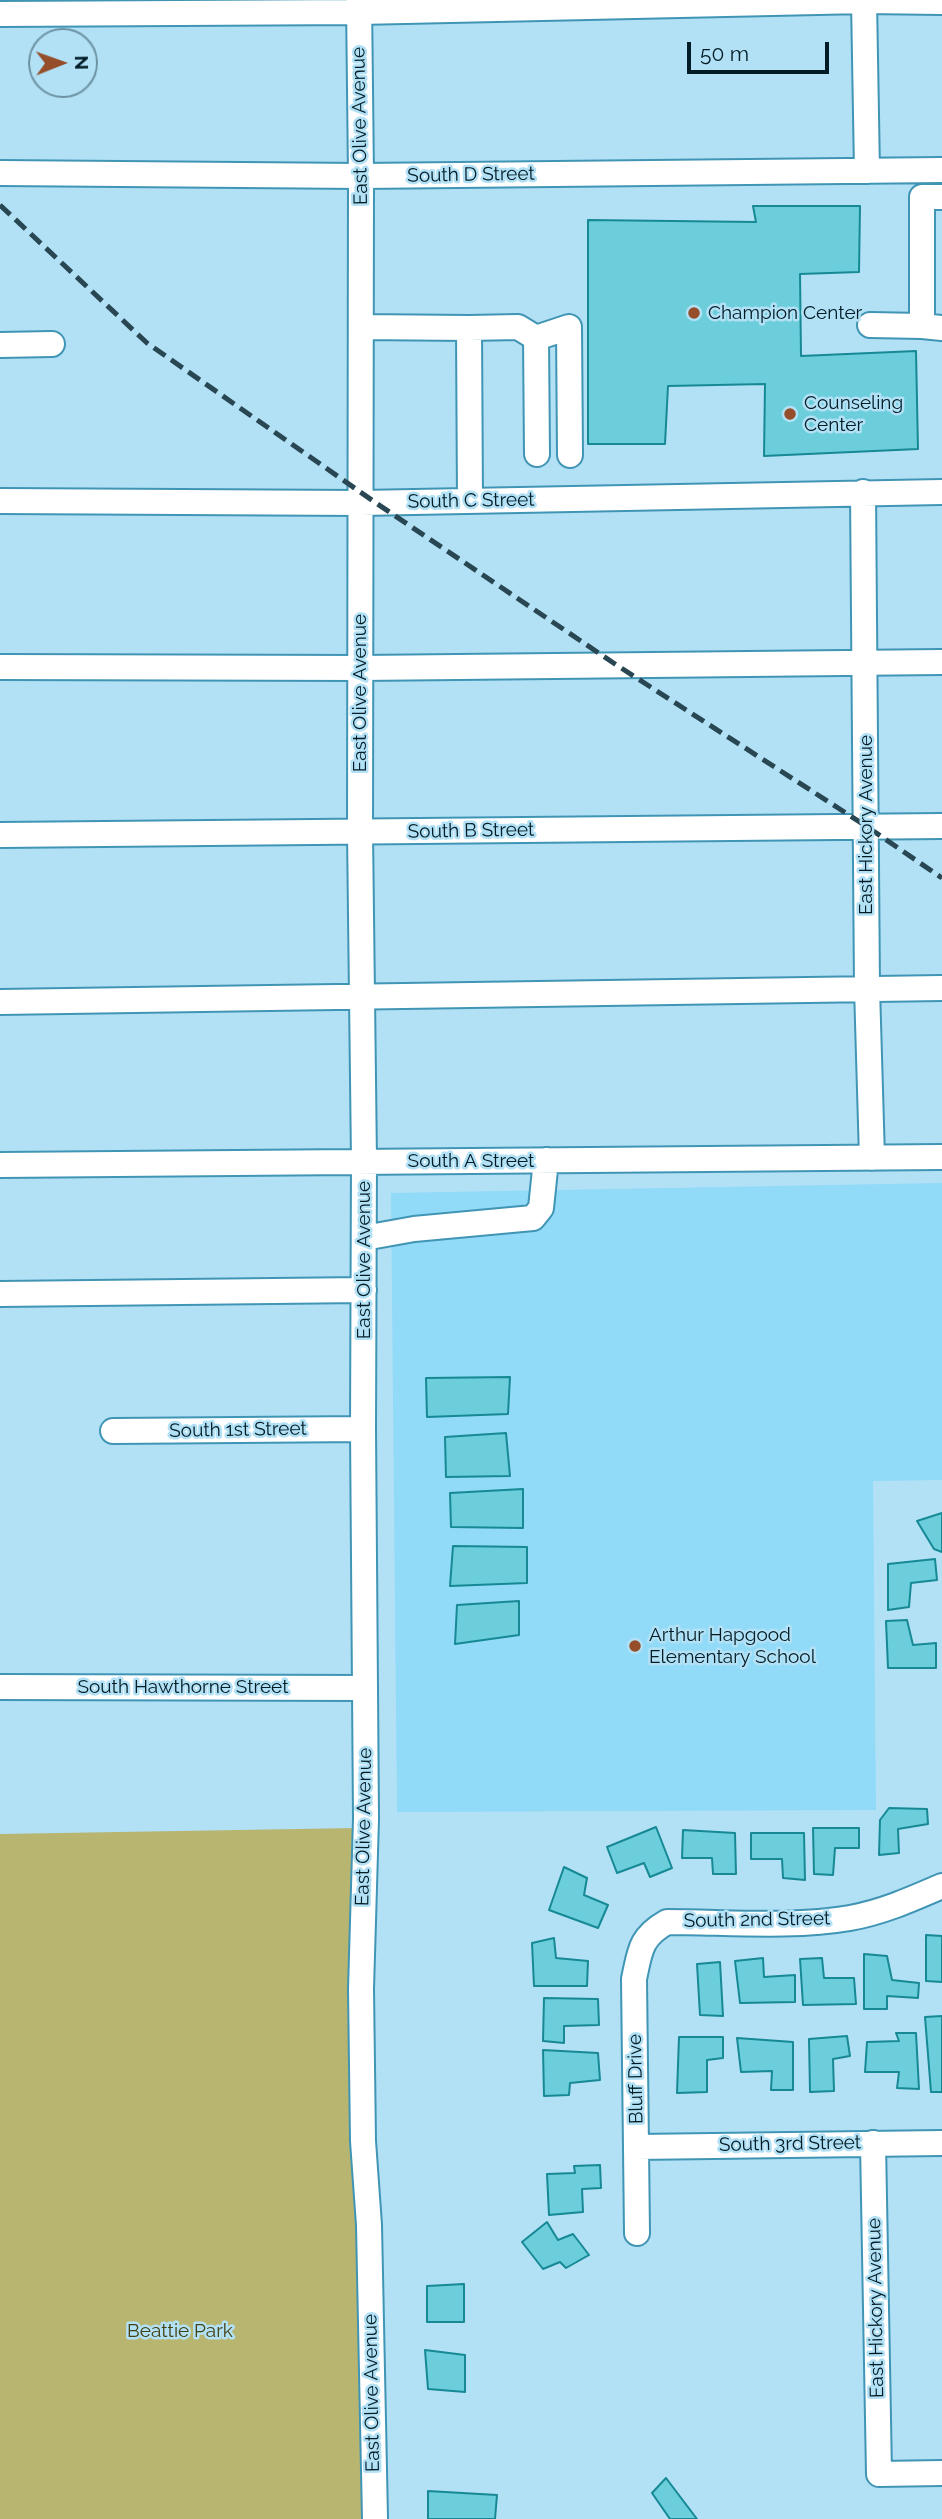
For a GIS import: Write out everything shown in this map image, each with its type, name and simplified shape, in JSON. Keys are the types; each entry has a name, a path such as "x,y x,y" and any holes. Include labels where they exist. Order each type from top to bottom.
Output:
{"street":[{"path":"864,1 867,171"},
{"path":"0,14 359,6 942,2"},
{"name":"East Olive Avenue","path":"359,6 360,832 365,1161 363,1429 366,1819 361,1989 375,2519"},
{"name":"South D Street","path":"0,173 361,176 942,170"},
{"path":"870,326 932,327 922,197 942,197"},
{"path":"361,327 518,327 536,338 569,327 570,455"},
{"path":"469,328 470,501"},
{"path":"536,338 537,454"},
{"path":"0,345 52,344"},
{"name":"East Hickory Avenue","path":"863,492 867,988 872,1158"},
{"name":"South C Street","path":"0,501 361,503 942,492"},
{"path":"0,667 360,668 942,662"},
{"name":"South B Street","path":"0,835 942,826"},
{"path":"0,1002 942,988"},
{"name":"South A Street","path":"0,1165 942,1157"},
{"path":"364,1238 414,1229 533,1218 541,1208 546,1160"},
{"path":"0,1294 363,1290"},
{"name":"South 1st Street","path":"113,1432 363,1429"},
{"name":"South Hawthorne Street","path":"0,1687 365,1688"},
{"name":"South 2nd Street","path":"652,1930 667,1922 806,1922 851,1918 895,1906 942,1886"},
{"name":"Bluff Drive","path":"637,2233 634,1979 640,1946 652,1930"},
{"name":"East Hickory Avenue","path":"873,2143 879,2474 942,2473"},
{"name":"South 3rd Street","path":"637,2147 942,2143"}],"shaded area":[{"name":"Arthur Hapgood Elementary School","path":"942,1183 942,1480 873,1481 876,1810 397,1812 391,1193"}],"green space":[{"name":"Beattie Park","path":"356,1828 363,2519 0,2519 0,1834"}],"building":[{"name":"Champion Center","path":"753,206 860,206 859,272 800,274 801,356 916,351 918,449 764,456 765,384 668,386 665,444 588,444 588,220 756,222"},
{"path":"510,1377 508,1414 427,1417 426,1378"},
{"path":"506,1433 510,1476 446,1477 445,1437"},
{"path":"523,1489 523,1528 451,1527 450,1493"},
{"path":"942,1513 942,1552 934,1549 917,1521"},
{"path":"453,1546 527,1547 527,1583 450,1586"},
{"path":"935,1559 937,1580 911,1583 909,1607 888,1610 888,1564"},
{"path":"519,1601 519,1635 455,1644 457,1605"},
{"path":"907,1620 913,1645 936,1643 936,1668 888,1668 886,1621"},
{"path":"889,1808 927,1809 928,1824 898,1829 899,1853 879,1855 880,1820"},
{"path":"656,1827 672,1868 650,1877 644,1863 617,1873 607,1847"},
{"path":"813,1828 859,1828 859,1848 835,1848 833,1875 814,1874"},
{"path":"683,1830 735,1833 736,1874 713,1874 712,1858 682,1858"},
{"path":"751,1833 804,1833 805,1880 783,1878 782,1859 751,1859"},
{"path":"564,1867 587,1878 584,1895 608,1905 598,1928 549,1910"},
{"path":"926,1935 942,1936 942,1982 926,1981"},
{"path":"554,1938 556,1958 588,1961 587,1986 534,1986 532,1943"},
{"path":"864,1954 887,1956 892,1980 919,1983 918,1998 887,1996 887,2009 864,2009"},
{"path":"763,1958 764,1977 795,1975 795,2002 740,2003 735,1961"},
{"path":"822,1958 824,1978 854,1978 856,2004 803,2005 800,1959"},
{"path":"720,1962 723,2016 700,2015 697,1964"},
{"path":"544,1998 598,1999 599,2025 564,2026 564,2043 543,2041"},
{"path":"942,2016 942,2092 931,2092 925,2017"},
{"path":"896,2033 916,2033 919,2089 897,2088 899,2072 865,2072 867,2042 899,2041"},
{"path":"847,2036 850,2056 833,2059 834,2091 810,2092 809,2039"},
{"path":"679,2037 723,2037 723,2058 707,2060 707,2092 677,2093"},
{"path":"737,2038 793,2042 793,2090 771,2090 772,2071 741,2072"},
{"path":"543,2050 598,2053 600,2080 570,2083 569,2095 544,2096"},
{"path":"600,2165 601,2188 582,2189 583,2212 549,2215 547,2174 575,2173 574,2166"},
{"path":"547,2222 558,2240 573,2234 589,2255 566,2268 560,2262 543,2269 522,2242"},
{"path":"464,2284 464,2322 427,2322 427,2286"},
{"path":"425,2350 465,2355 465,2392 428,2389"},
{"path":"666,2478 697,2519 670,2519 652,2493"},
{"path":"428,2491 497,2495 495,2519 428,2519"}],"railway":[{"path":"0,205 147,343 376,503 615,664 942,878"}],"place":[{"name":"Champion Center","path":"694,313"},
{"name":"Counseling Center","path":"790,414"},
{"name":"Arthur Hapgood Elementary School","path":"635,1646"}]}
